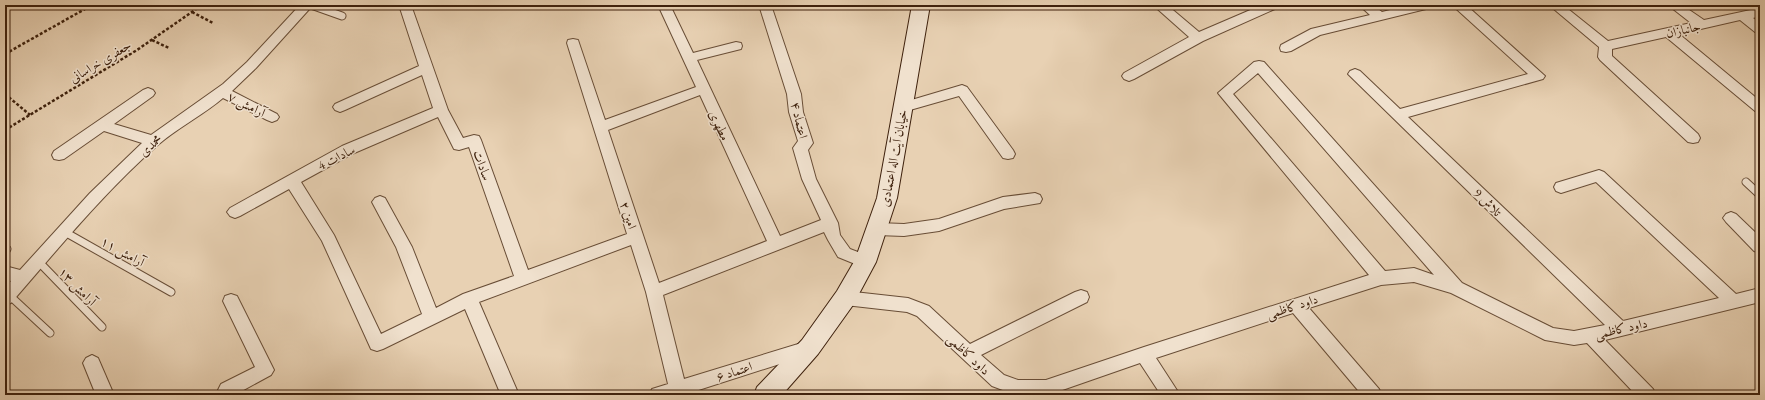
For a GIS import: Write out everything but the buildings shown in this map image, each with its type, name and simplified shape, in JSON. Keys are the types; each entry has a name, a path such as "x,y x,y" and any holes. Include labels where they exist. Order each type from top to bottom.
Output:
{"main road":[{"name":"خیابان آیت اله اعتمادی","path":"766,395 810,347 845,298 865,262 887,198 921,5"}],"street":[{"name":"محمدی","path":"7,296 63,231 153,141 222,92 265,51 307,5"},
{"name":"سادات","path":"405,5 441,110 459,145 474,140 523,279"},
{"name":"مطهری","path":"664,5 776,244"},
{"name":"اعتماد ۴","path":"766,5 794,94 796,112 806,143 800,148 809,179 830,223 834,236 844,253 865,262"},
{"path":"1159,5 1198,38"},
{"path":"1129,76 1198,38 1273,5"},
{"path":"1366,5 1380,16"},
{"path":"1286,48 1316,32 1426,5"},
{"path":"1397,115 1538,76 1458,5"},
{"path":"1555,5 1606,46 1605,57 1693,138"},
{"path":"1674,5 1702,25"},
{"name":"جانبازان","path":"1606,46 1760,12"},
{"path":"1743,16 1760,29"},
{"path":"1668,32 1760,108"},
{"name":"امین ۲","path":"573,43 654,292 678,389"},
{"path":"689,58 736,46"},
{"path":"1381,278 1225,92 1259,65 1456,288"},
{"path":"340,107 427,68"},
{"name":"تلاش 9","path":"1355,74 1620,329"},
{"path":"601,127 703,89"},
{"path":"903,107 962,90 1008,154"},
{"name":"آرامش ۷","path":"222,92 272,117"},
{"path":"59,155 148,93"},
{"name":"سادات 4","path":"235,212 347,150 441,110"},
{"path":"102,125 153,141"},
{"path":"1561,187 1599,176 1733,301"},
{"path":"292,181 308,202 332,248 377,344 469,299 635,237"},
{"path":"877,229 904,230 939,225 1003,203 1035,198"},
{"path":"380,202 404,247 431,317"},
{"path":"1731,218 1760,247"},
{"path":"654,292 830,223"},
{"path":"5,273 23,278"},
{"name":"داود کاظمی","path":"845,298 908,305 923,311 998,381 1018,388 1046,388 1144,354 1381,278 1414,275 1456,288 1552,334 1574,338 1620,329 1760,295"},
{"path":"968,353 1081,297"},
{"path":"469,299 510,395"},
{"path":"230,395 227,390 265,370 232,301"},
{"path":"1296,305 1373,395"},
{"path":"1590,335 1647,395"},
{"name":"اعتماد ۶","path":"658,395 810,347"},
{"path":"1144,354 1171,395"},
{"path":"92,363 106,395"}],"lane":[{"path":"311,5 342,16"},
{"path":"1746,182 1760,195"},
{"name":"آرامش ۱۱","path":"63,231 171,292"},
{"name":"آرامش ۱۳","path":"38,260 102,327"},
{"path":"7,296 50,333"}],"path":[{"path":"5,54 92,5"},
{"name":"جعفری خراسانی","path":"5,130 152,40 202,5"},
{"path":"192,12 213,23"},
{"path":"152,40 169,48"},
{"path":"5,94 30,115"}]}
